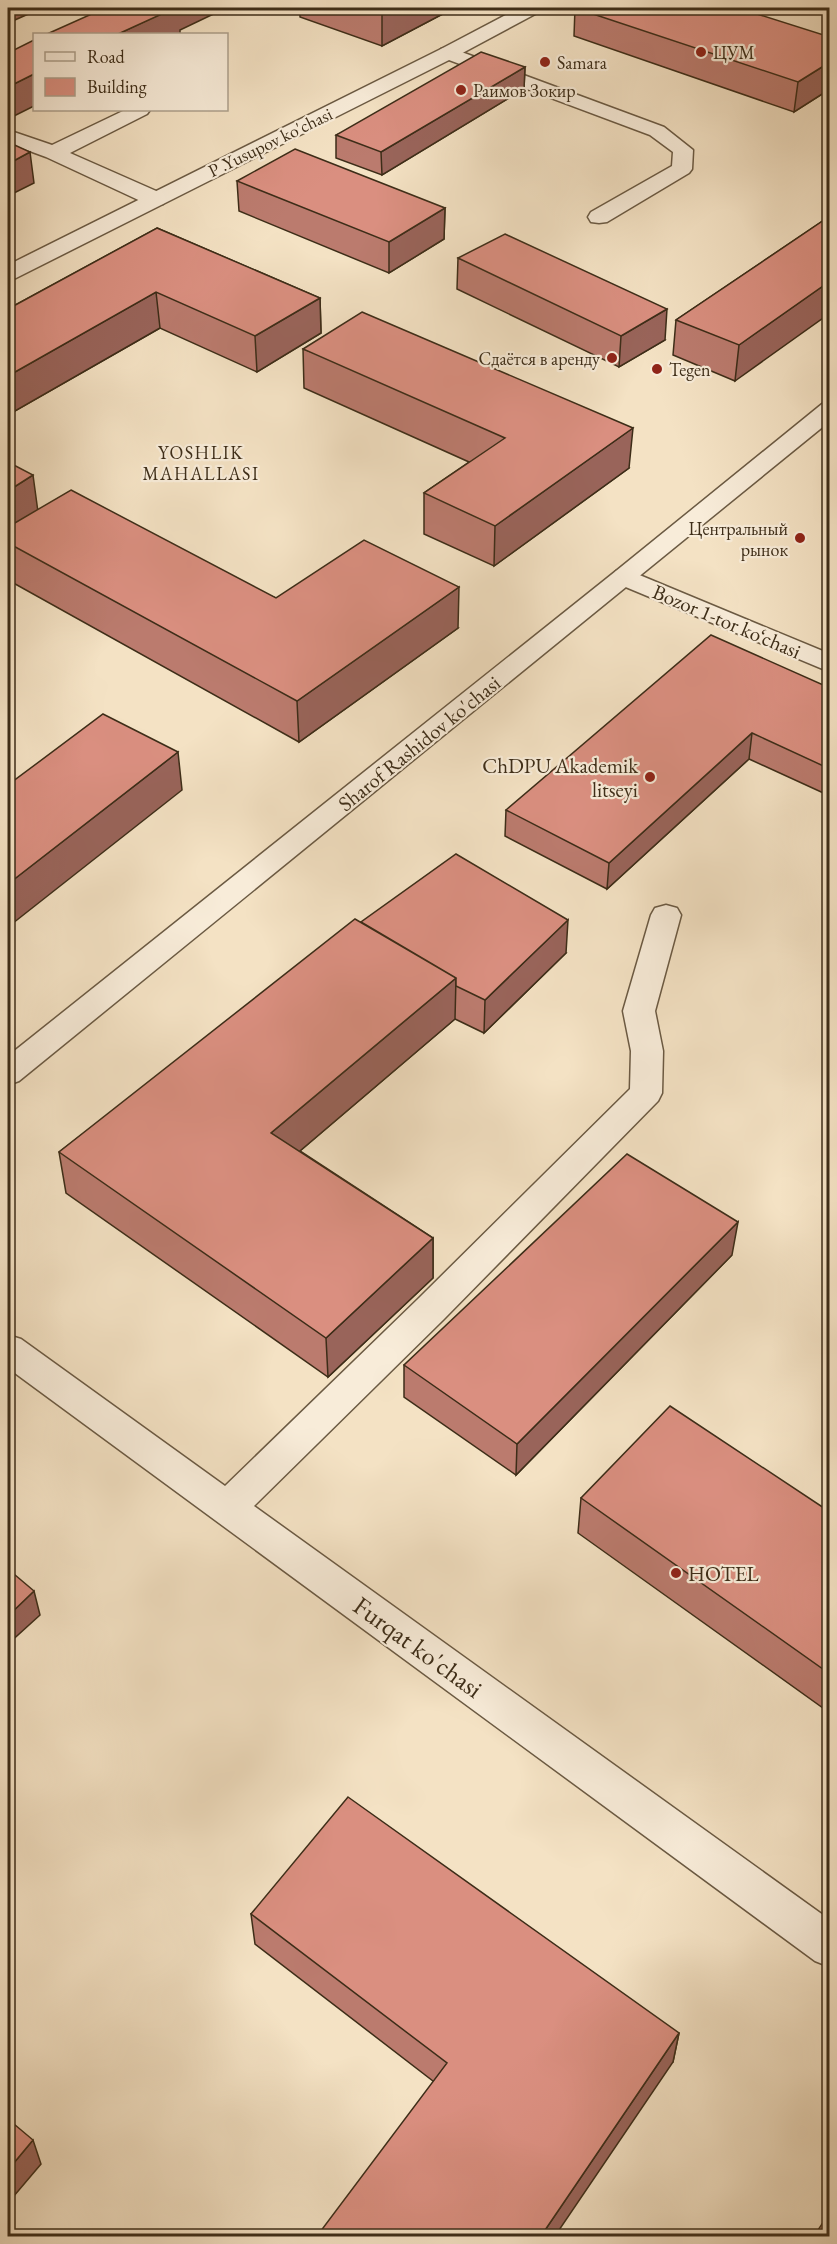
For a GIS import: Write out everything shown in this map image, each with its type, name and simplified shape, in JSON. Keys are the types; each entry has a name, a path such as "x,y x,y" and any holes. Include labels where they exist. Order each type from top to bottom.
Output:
{"street":[{"name":"P .Yusupov ko'chasi","path":"8,273 448,53 532,8"},
{"path":"448,53 657,131 683,150 682,169 599,217"},
{"path":"53,153 139,111"},
{"path":"8,136 53,153 111,170 155,199"},
{"name":"Sharof Rashidov ko'chasi","path":"8,1073 625,578 830,409"},
{"name":"Bozor 1-tor ko‘chasi","path":"625,578 830,664"},
{"path":"227,1508 431,1309 646,1093 647,1051 639,1011 666,915"},
{"name":"Furqat ko'chasi","path":"8,1349 830,1946"}],"building":[{"path":"105,8 175,8 120,33 49,33"},
{"path":"365,8 392,8 382,13"},
{"path":"575,8 738,8 830,37 830,62 798,82"},
{"path":"33,40 33,74 8,87 8,53"},
{"path":"481,52 525,67 381,152 336,135"},
{"path":"8,142 30,152 8,164"},
{"path":"295,149 445,208 389,242 237,181"},
{"path":"830,216 830,281 739,345 676,320"},
{"path":"157,228 320,298 255,336 156,292 8,376 8,309"},
{"path":"505,234 667,309 621,336 458,258"},
{"path":"362,312 633,428 495,526 424,493 505,438 303,349"},
{"path":"8,462 33,475 8,491"},
{"path":"71,490 276,598 364,540 459,587 297,701 8,543 8,527"},
{"name":"ChDPU Akademik litseyi","path":"711,635 830,688 830,769 752,733 609,863 506,810"},
{"path":"103,714 178,752 8,884 8,785"},
{"path":"456,854 568,920 485,1000 456,986 456,978 361,922"},
{"path":"355,919 456,978 271,1133 433,1238 326,1338 59,1152"},
{"path":"627,1154 738,1222 517,1444 404,1365"},
{"path":"670,1406 830,1512 830,1674 581,1498"},
{"path":"8,1569 34,1591 8,1616"},
{"path":"348,1797 679,2033 541,2236 317,2236 447,2063 251,1914"},
{"path":"8,2119 33,2140 8,2170"},
{"path":"830,2212 830,2236 814,2236"}],"place":[{"name":"ЦУМ","path":"701,52"},
{"name":"Samara","path":"545,62"},
{"name":"Раимов Зокир","path":"461,90"},
{"name":"Сдаётся в аренду","path":"612,358"},
{"name":"Tegen","path":"657,369"},
{"name":"Центральный рынок","path":"800,538"},
{"name":"ChDPU Akademik litseyi","path":"650,777"},
{"name":"HOTEL","path":"676,1573"}],"district":[{"name":"YOSHLIK MAHALLASI","path":"201,462"}]}
